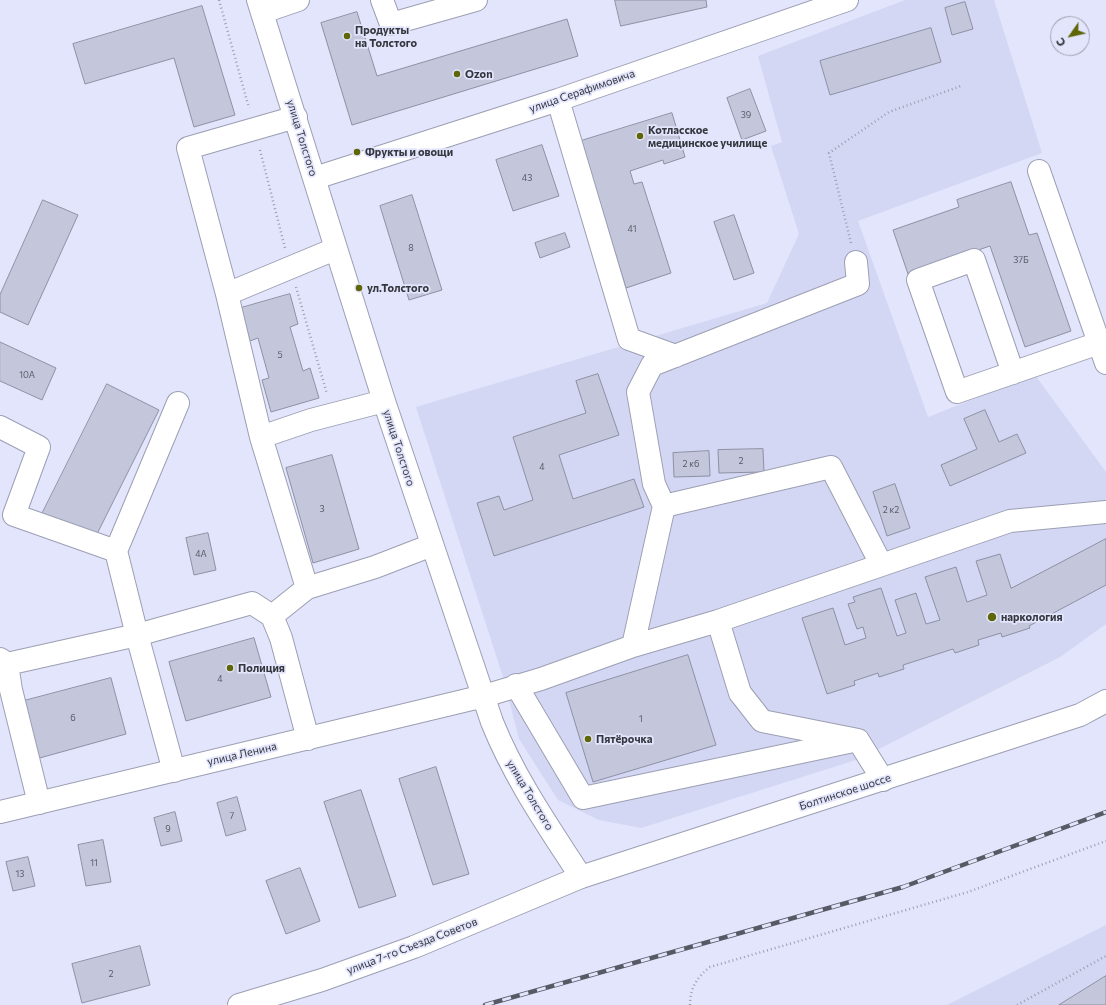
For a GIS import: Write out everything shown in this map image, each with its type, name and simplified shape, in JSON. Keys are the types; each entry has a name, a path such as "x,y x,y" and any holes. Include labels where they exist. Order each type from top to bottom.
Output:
{"street":[{"path":"261,6 298,0"},
{"path":"382,0 392,24 476,0"},
{"name":"улица Серафимовича","path":"315,178 558,100 847,0"},
{"name":"улица Толстого","path":"261,6 315,178 335,249 384,401 484,696 505,752 520,782 581,877"},
{"path":"558,100 629,339 676,356"},
{"path":"296,117 188,148 227,294 261,437 307,588"},
{"path":"1039,171 1106,363"},
{"path":"227,294 335,249"},
{"path":"1013,373 974,260 918,280 957,392 1013,373 1099,343"},
{"path":"633,646 664,506 654,484 638,392 652,365 858,284 856,262"},
{"path":"261,437 311,420 384,401"},
{"path":"174,771 116,551 178,403"},
{"path":"0,427 39,447 14,515 116,551"},
{"path":"664,506 831,467 881,564"},
{"name":"улица Ленина","path":"0,812 484,696 516,685 542,679 633,646 718,620 1010,521 1106,512"},
{"path":"272,616 307,588 375,567 432,545"},
{"path":"39,803 3,661 137,635 252,603 272,616 281,638 308,738"},
{"path":"718,620 740,694 762,721 858,740 883,780"},
{"path":"516,685 583,798 858,740"},
{"name":"Болтинское шоссе","path":"581,877 1080,715 1106,701"},
{"name":"улица 7-го Съезда Советов","path":"239,1005 322,980 414,947 581,877"}],"path":[{"path":"219,0 255,130 290,268 334,415"},
{"path":"856,262 829,153 889,112 961,86"},
{"path":"690,1005 694,984 710,967 968,892 1106,840"},
{"path":"1017,1005 1106,956"}],"shaded area":[{"path":"905,0 994,0 1042,153 858,221 928,417 1035,375 1106,472 1106,624 1060,657 859,759 641,828 599,820 558,800 519,739 503,677 416,407 767,303 799,234 771,146 782,142 758,56"},
{"path":"1106,925 1106,1005 947,1005"}],"building":[{"path":"615,0 706,0 707,7 621,26"},
{"path":"965,2 973,29 952,35 945,8"},
{"path":"202,6 235,115 194,127 174,58 85,84 73,44"},
{"path":"357,12 377,76 567,19 578,56 352,125 321,23"},
{"path":"931,28 941,62 830,95 820,61"},
{"path":"750,89 766,131 742,140 727,98"},
{"path":"672,113 685,157 664,164 663,160 630,171 634,184 642,182 671,273 626,288 581,141"},
{"path":"542,145 559,196 513,211 496,160"},
{"path":"1011,182 1029,235 1037,233 1071,331 1025,347 990,246 908,274 893,230 959,207 957,200"},
{"path":"412,195 442,290 409,300 380,206"},
{"path":"43,200 78,215 28,325 0,312 0,295"},
{"path":"734,215 754,273 734,280 714,222"},
{"path":"565,233 570,247 540,258 535,243"},
{"path":"290,294 298,324 290,327 303,371 310,368 319,398 271,412 262,380 269,378 258,338 250,341 241,308"},
{"path":"0,342 56,368 42,400 0,381"},
{"path":"598,374 619,435 559,455 573,499 634,479 644,507 494,556 477,503 499,496 504,510 533,500 513,437 586,413 576,381"},
{"path":"107,384 159,410 93,542 41,516"},
{"path":"985,410 999,442 1017,434 1026,453 950,486 941,465 977,449 964,419"},
{"path":"763,449 764,472 719,473 718,450"},
{"path":"709,451 710,476 674,477 673,453"},
{"path":"332,455 359,549 313,563 286,468"},
{"path":"895,484 910,528 887,536 873,492"},
{"path":"208,533 216,570 194,575 186,538"},
{"name":"наркология","path":"1106,539 1106,585 1029,626 1030,628 1002,637 1001,633 978,640 979,645 955,653 953,649 903,665 904,669 879,677 878,673 854,681 855,685 827,694 802,618 833,608 845,645 866,638 863,627 857,629 848,604 855,602 853,597 881,588 897,636 906,633 895,600 916,593 926,624 940,620 925,577 956,567 967,602 987,595 976,561 1000,554 1011,588"},
{"path":"254,638 271,697 186,721 169,662"},
{"path":"688,655 716,745 593,782 566,693"},
{"path":"111,678 126,734 36,759 20,702"},
{"path":"436,767 469,874 433,885 399,779"},
{"path":"361,790 396,896 359,908 324,802"},
{"path":"237,797 246,830 226,836 217,803"},
{"path":"175,812 182,841 161,846 154,818"},
{"path":"103,840 111,882 86,886 78,845"},
{"path":"28,857 35,886 13,891 6,862"},
{"path":"300,868 320,921 286,934 266,881"},
{"path":"140,946 150,985 82,1003 72,964"},
{"path":"1106,976 1106,1005 1059,1005"}],"railway":[{"path":"485,1005 903,887 1106,812"}],"place":[{"name":"Продукты на Толстого","path":"347,36"},
{"name":"Ozon","path":"457,74"},
{"name":"Котласское медицинское училище","path":"640,136"},
{"name":"Фрукты и овощи","path":"357,152"},
{"name":"ул.Толстого","path":"359,288"},
{"name":"наркология","path":"992,617"},
{"name":"Полиция","path":"230,668"},
{"name":"Пятёрочка","path":"588,739"}]}
